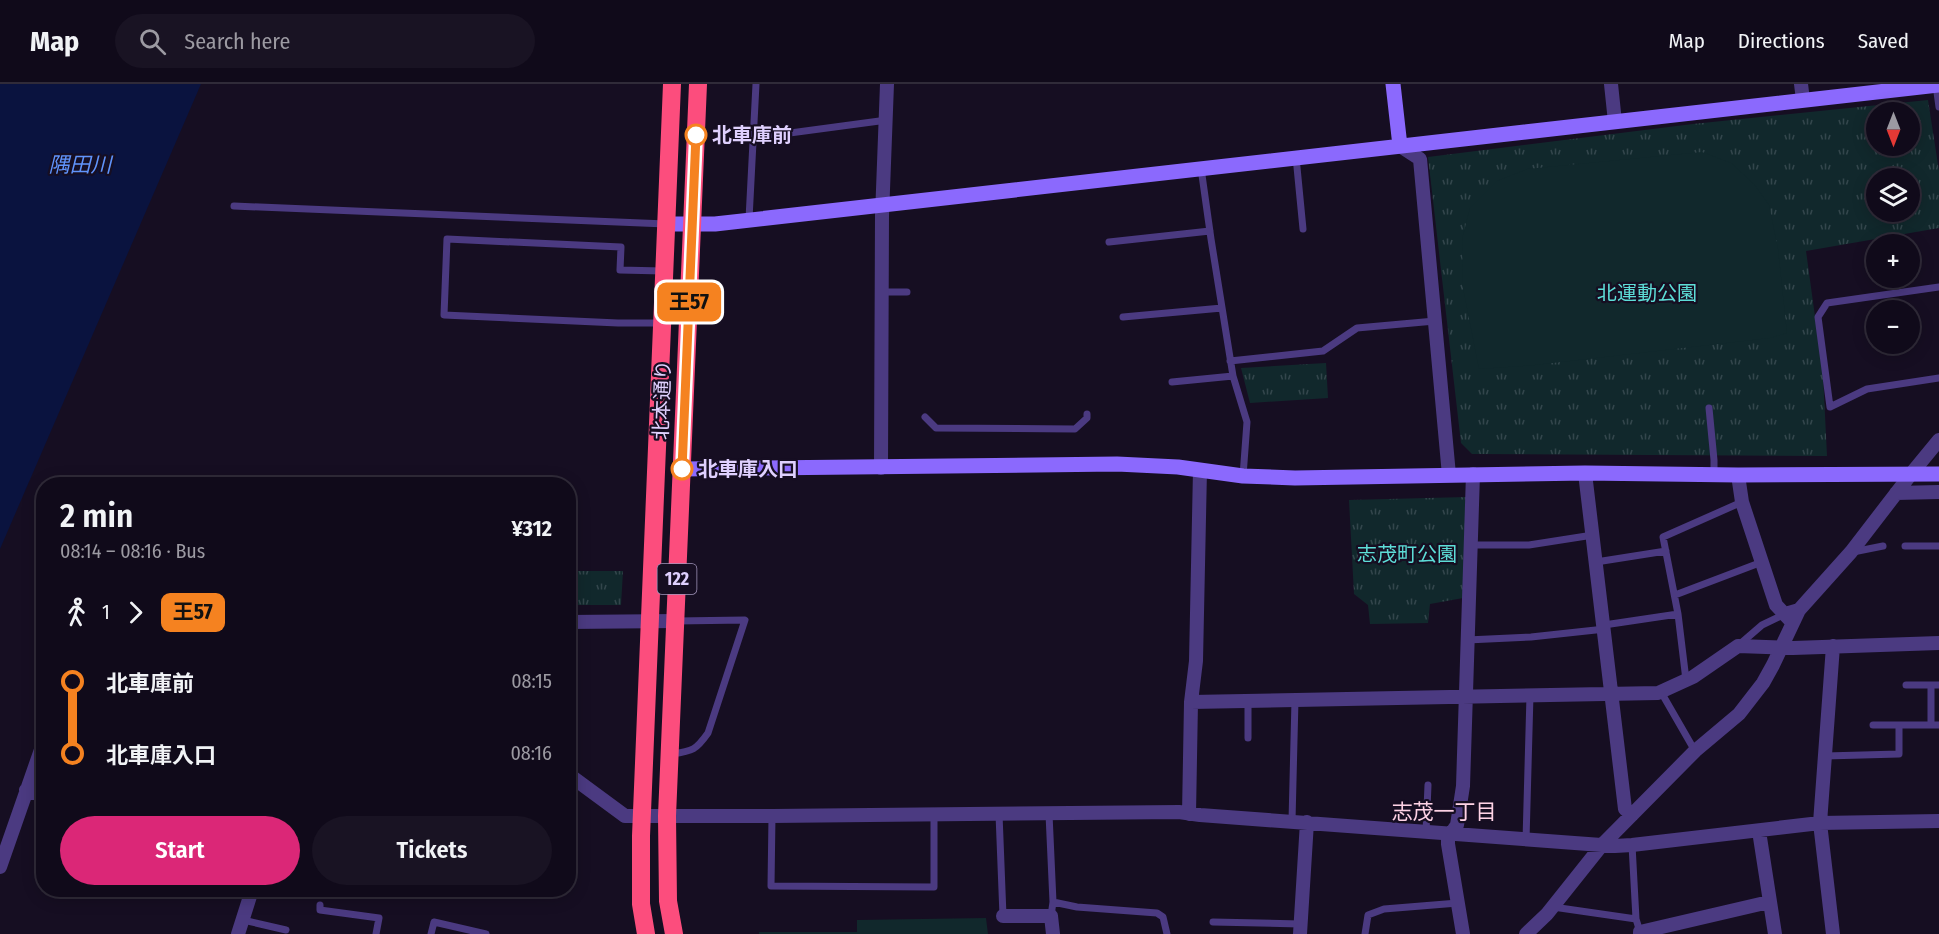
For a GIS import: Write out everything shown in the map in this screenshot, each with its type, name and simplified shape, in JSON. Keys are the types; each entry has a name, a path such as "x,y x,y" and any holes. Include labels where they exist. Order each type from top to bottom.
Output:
{"highway":[{"name":"北本通り","path":"646,934 641,904 642,815 672,84"},
{"name":"北本通り","path":"674,934 668,901 667,816 698,84"}],"street":[{"path":"881,468 882,204 887,84"},
{"path":"1393,84 1400,146"},
{"path":"1611,84 1615,122"},
{"path":"1801,84 1803,100"},
{"path":"666,224 749,220 1938,85"},
{"path":"1400,146 1420,159 1449,475"},
{"path":"1526,934 1552,907 1602,845 1695,751 1740,714 1763,683 1782,648 1792,615 1851,552 1939,441"},
{"path":"682,469 1118,464 1200,470 1244,476 1295,478 1585,473 1939,474"},
{"path":"1190,814 1191,702 1196,661 1200,470"},
{"path":"1585,473 1625,809 1632,815"},
{"path":"1462,934 1448,838 1456,825 1463,786 1473,474"},
{"path":"1738,475 1742,502 1776,605 1792,615"},
{"path":"1896,494 1939,492"},
{"path":"576,622 676,621"},
{"path":"1191,702 1661,692 1686,680 1738,646 1782,648 1939,643"},
{"path":"1833,646 1820,823 1833,934"},
{"path":"0,867 26,790 36,770"},
{"path":"576,780 625,816 1179,812 1602,845 1632,845 1820,823 1939,821"},
{"path":"26,790 36,793"},
{"path":"1300,929 1307,822"},
{"path":"1759,831 1775,934"},
{"path":"238,934 250,897"},
{"path":"1639,928 1769,902"},
{"path":"1003,916 1052,909 1053,934"}],"lane":[{"path":"749,220 756,84"},
{"path":"1938,85 1939,107"},
{"path":"753,138 886,120"},
{"path":"1296,157 1303,229"},
{"path":"1201,168 1230,361 1247,422 1244,476"},
{"path":"234,206 666,224"},
{"path":"1109,242 1210,231"},
{"path":"662,322 618,323 444,315 447,239 621,248 620,270 664,272"},
{"path":"1939,287 1827,303 1818,317 1830,407 1867,389 1939,378"},
{"path":"882,292 907,292"},
{"path":"1123,317 1222,308"},
{"path":"1230,361 1323,351 1357,328 1435,321"},
{"path":"1172,382 1233,376"},
{"path":"1709,408 1714,475"},
{"path":"925,417 936,428 1076,429 1087,418 1087,414"},
{"path":"1686,680 1678,614 1663,537 1742,502"},
{"path":"1471,545 1529,545 1593,535"},
{"path":"1851,552 1883,546"},
{"path":"1905,546 1939,546"},
{"path":"1596,562 1666,551"},
{"path":"1675,596 1762,562"},
{"path":"1467,640 1531,637 1678,614"},
{"path":"1738,646 1762,625 1792,615"},
{"path":"670,754 686,752 698,747 708,733 745,620 676,621"},
{"path":"1906,685 1935,685 1931,725"},
{"path":"1661,692 1695,751"},
{"path":"1526,840 1530,695"},
{"path":"1292,821 1295,700"},
{"path":"1248,701 1248,738"},
{"path":"1873,725 1939,725"},
{"path":"1825,756 1899,754 1899,725"},
{"path":"1426,832 1428,785"},
{"path":"772,816 771,886 934,887 934,814"},
{"path":"999,814 1003,916"},
{"path":"1049,814 1052,909 1077,907 1157,913 1163,917 1167,934"},
{"path":"1552,907 1639,928 1632,845"},
{"path":"1365,934 1368,915 1384,909 1458,903"},
{"path":"320,905 320,910 379,918 376,934"},
{"path":"243,920 286,930"},
{"path":"431,934 434,922 486,934"},
{"path":"1213,922 1300,929"}],"green space":[{"name":"北運動公園","path":"1928,100 1939,171 1939,228 1904,234 1866,234 1866,241 1806,251 1823,375 1827,456 1472,454 1461,443 1428,157 1693,124 1866,106 1866,156 1920,156 1920,102 1908,102"},
{"path":"1702,152 1731,163 1754,184 1769,205 1778,249 1787,333 1770,338 1535,365 1479,369 1463,288 1462,239 1470,208 1497,181 1527,169"},
{"path":"1326,363 1328,398 1250,403 1241,368"},
{"name":"志茂町公園","path":"1467,497 1463,598 1430,604 1428,623 1370,624 1368,605 1354,594 1349,500"},
{"path":"576,571 623,571 621,605 576,605"},
{"path":"986,918 988,934 759,934 759,932 857,932 857,920"}],"water":[{"name":"隅田川","path":"0,84 201,84 0,549"}],"bus line":[{"name":"王57","path":"682,469 696,135"}],"place":[{"name":"北車庫前","path":"696,135"},
{"name":"北車庫入口","path":"682,469"}],"district":[{"name":"志茂一丁目","path":"1444,812"}]}
